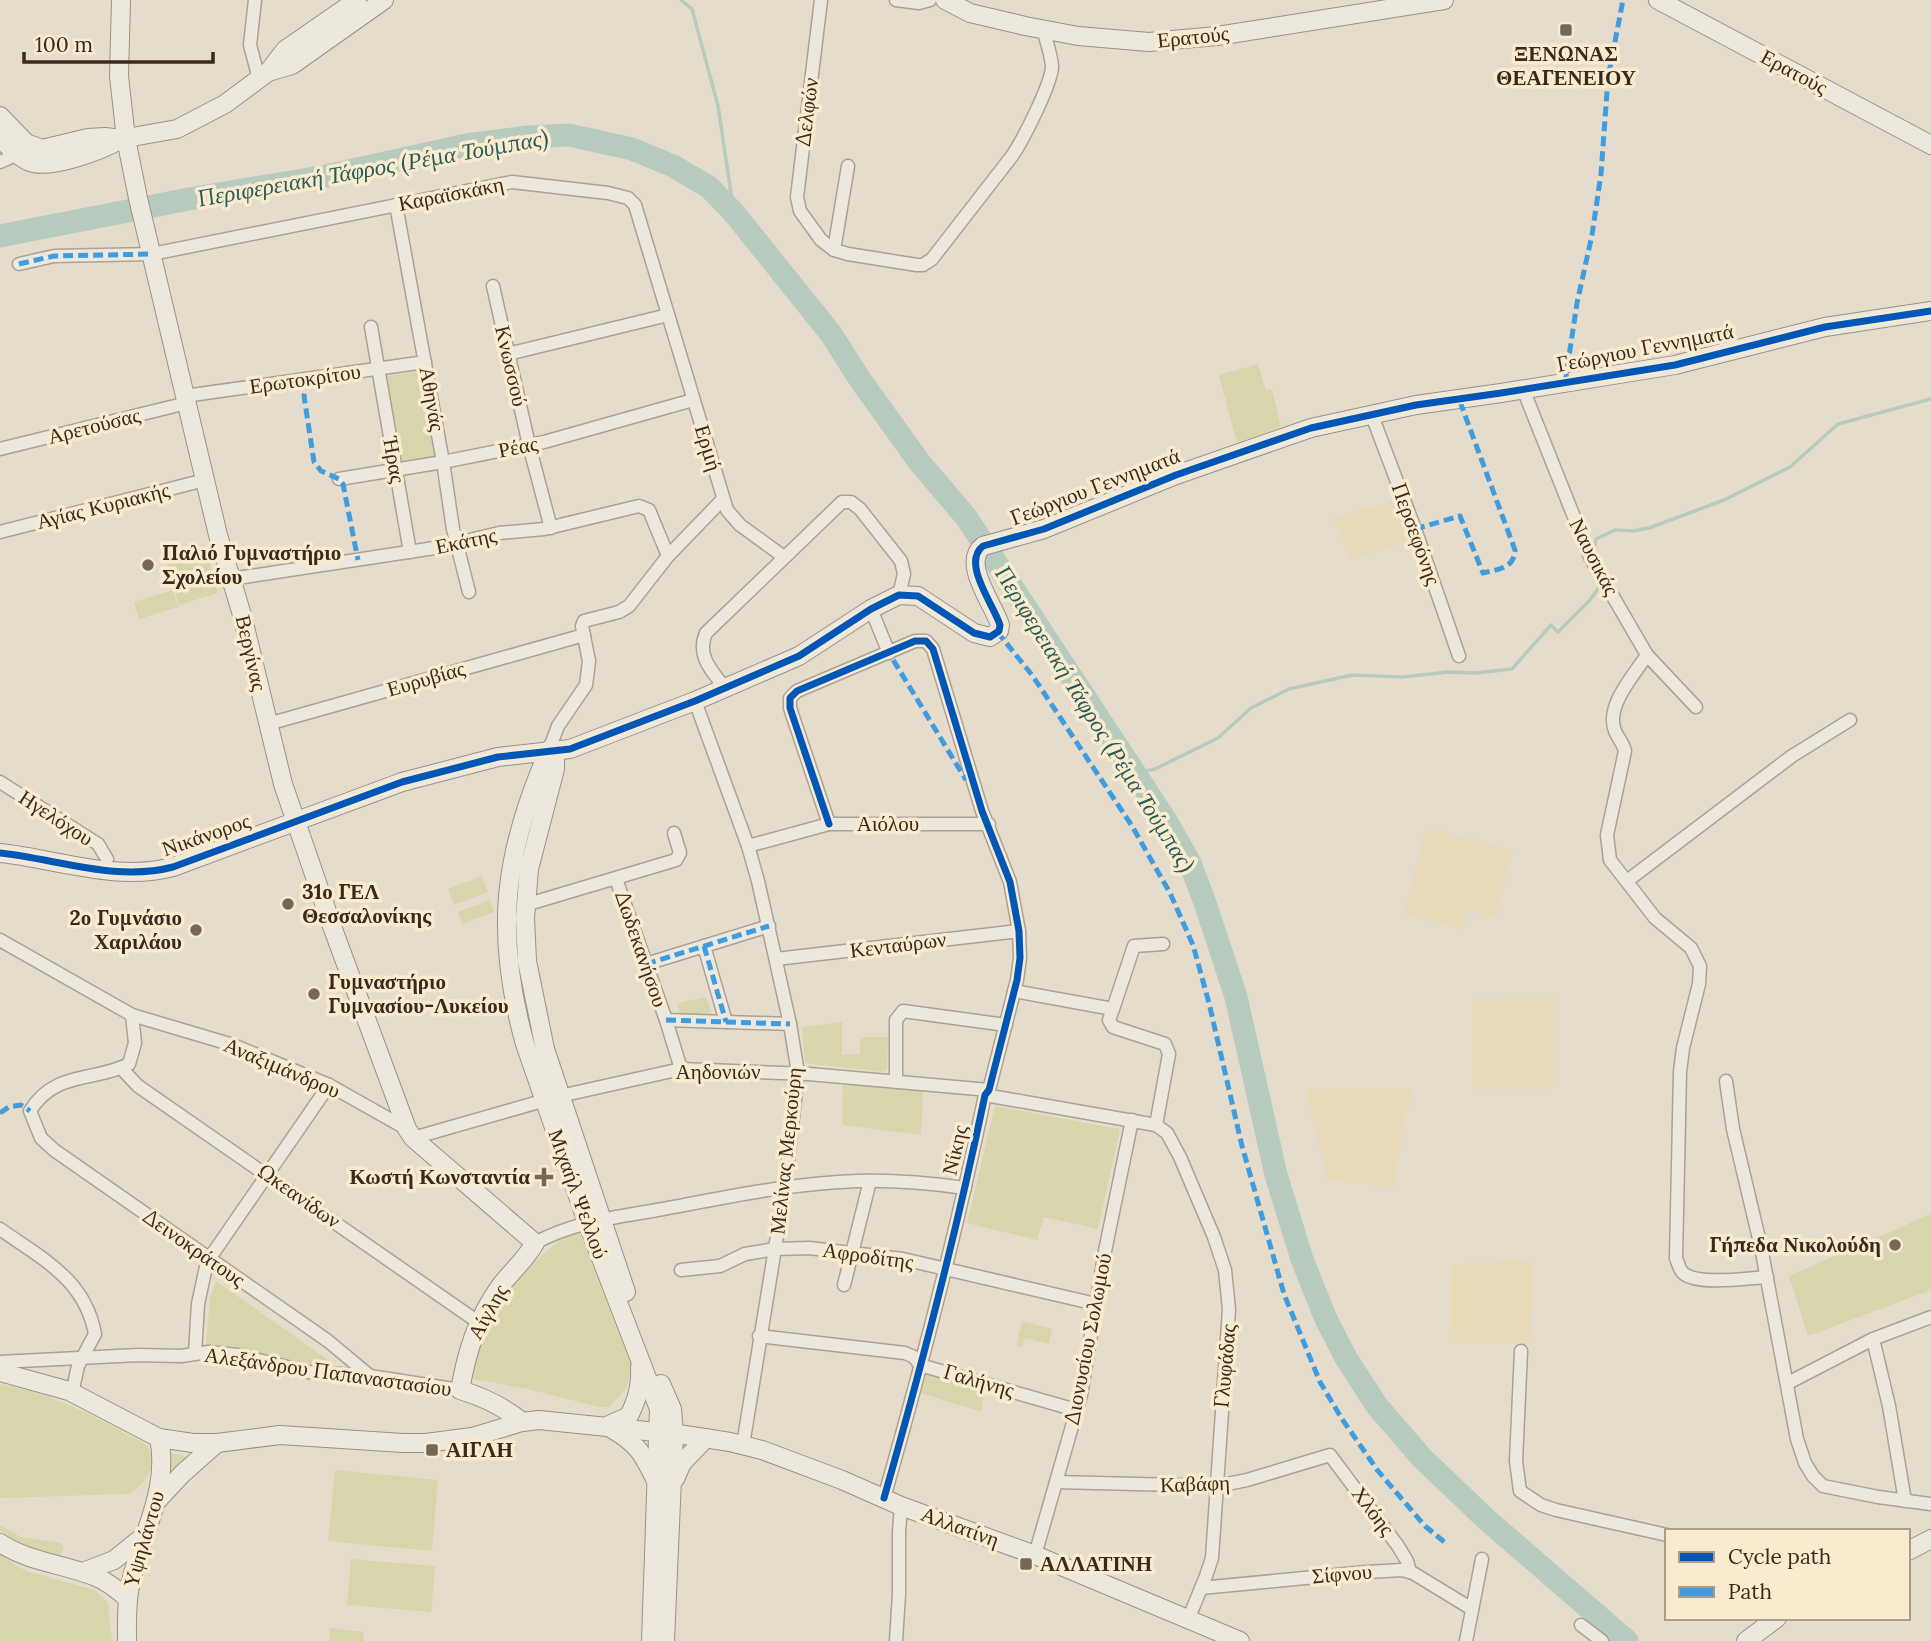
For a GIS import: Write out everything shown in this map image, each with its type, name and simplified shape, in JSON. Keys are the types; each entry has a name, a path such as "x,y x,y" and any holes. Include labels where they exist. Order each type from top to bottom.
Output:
{"street":[{"name":"Βεργίνας","path":"121,0 118,76 124,139 205,480 244,623 278,765 333,929 410,1134"},
{"path":"255,0 250,45 263,75"},
{"path":"0,138 33,163 51,163 101,149 124,139 170,132 225,104 263,75 285,50 357,0"},
{"path":"263,75 292,65 384,0"},
{"name":"Δελφών","path":"821,0 797,197 798,208 821,240 834,250"},
{"path":"895,0 930,0"},
{"name":"Ερατούς","path":"945,0 970,13 1113,41 1179,41 1444,0"},
{"name":"Ερατούς","path":"1658,0 1931,145"},
{"path":"848,166 834,250 917,265 923,265 932,259 1021,141 1052,70 1043,29"},
{"path":"0,116 26,143 38,149 88,138 124,139"},
{"path":"0,162 18,154"},
{"name":"Καραϊσκάκη","path":"19,264 54,256 152,254 517,182 628,198 635,205 668,315"},
{"name":"Αθηνάς","path":"396,205 453,529 469,592"},
{"name":"Κνωσσού","path":"493,286 551,528"},
{"name":"Γεώργιου Γεννηματά","path":"899,595 918,596 968,630 982,637 990,637 999,631 1000,625 975,570 975,558 983,546 1044,529 1176,475 1289,433 1371,413 1675,365 1825,327 1931,311"},
{"path":"508,354 668,315"},
{"name":"Ερμή","path":"668,315 727,510 736,522 784,557"},
{"name":"Ήρας","path":"370,327 410,552"},
{"name":"Ερωτοκρίτου","path":"186,399 425,362"},
{"name":"Ναυσικάς","path":"1523,389 1590,557 1647,655 1696,706"},
{"name":"Αρετούσας","path":"0,449 186,399"},
{"name":"Ρέας","path":"339,478 530,445 693,400"},
{"name":"Περσεφόνης","path":"1371,413 1459,656"},
{"name":"Αγίας Κυριακής","path":"0,532 205,480"},
{"path":"584,635 584,621 629,606 668,556 723,499"},
{"path":"297,821 402,782 498,757 570,749 695,701 799,656 871,609 899,595 904,574 901,561 860,509 851,502 842,502 709,629 702,648 704,659 725,688"},
{"name":"Εκάτης","path":"231,579 457,544 499,533 551,528 643,506 649,510 668,556"},
{"path":"871,609 889,653"},
{"name":"Ευρυβίας","path":"268,724 584,635"},
{"name":"Μιχαήλ Ψελλού","path":"584,635 589,661 586,685 558,726 517,835 508,880 509,966 516,1014 552,1099 667,1432"},
{"name":"Νίκης","path":"829,824 790,708 790,698 797,691 919,640 926,641 932,646 982,811 1010,882 1019,931 1020,958 1006,1025 884,1498"},
{"path":"1647,655 1617,703 1613,719 1616,733 1622,740 1625,751 1607,835 1607,849 1610,860 1655,918 1691,948 1700,965 1699,985 1679,1072 1676,1207 1678,1265 1682,1272 1699,1278 1767,1277"},
{"name":"Μελίνας Μερκούρη","path":"695,701 748,846 769,926 798,1073 785,1187 743,1445"},
{"path":"1627,881 1792,756 1850,720"},
{"name":"Μιχαήλ Ψελλού","path":"549,750 555,755 554,778 531,860 526,905 526,944 530,983 545,1049 552,1099"},
{"name":"Ηγελόχου","path":"0,782 98,844 107,859"},
{"name":"Νικάνορος","path":"0,853 96,869 155,871 173,867 297,821"},
{"name":"Αιόλου","path":"748,846 829,824 989,824"},
{"path":"616,879 676,860 680,853 674,833"},
{"name":"Δωδεκανήσου","path":"526,905 616,879 681,1069"},
{"path":"646,964 769,926"},
{"name":"Κενταύρων","path":"776,959 1019,931"},
{"name":"Αναξιμάνδρου","path":"0,940 132,1015 233,1045 329,1085 410,1134 535,1243"},
{"path":"1156,1125 1169,1050 1162,1043 1113,1027 1109,1020 1134,946 1163,944"},
{"path":"704,946 726,1022"},
{"path":"1014,990 1113,1009"},
{"path":"896,1082 896,1020 903,1011 1006,1025"},
{"path":"121,1068 129,1064 134,1053 135,1032 132,1015"},
{"path":"666,1020 790,1024"},
{"name":"Δεινοκράτους","path":"121,1068 77,1078 51,1089 37,1099 30,1111 41,1138 54,1150 328,1342 370,1376"},
{"name":"Ωκεανίδων","path":"121,1068 138,1086 478,1322"},
{"name":"Αηδονιών","path":"410,1134 681,1069 798,1073 896,1082 987,1093 1156,1125"},
{"path":"1726,1081 1733,1129 1767,1277 1800,1453 1818,1481 1827,1488 1931,1504"},
{"path":"195,1353 199,1294 209,1260 329,1085"},
{"name":"Διονυσίου Σολωμού","path":"1035,1555 1076,1410 1132,1120"},
{"name":"Γλυφάδας","path":"1156,1125 1167,1133 1180,1157 1214,1237 1225,1270 1229,1319 1220,1413 1212,1558 1188,1620"},
{"path":"844,1285 870,1181"},
{"path":"535,1243 553,1233 595,1221 785,1187 870,1181 914,1182 964,1188"},
{"name":"Μιχαήλ Ψελλού","path":"595,1221 672,1409 667,1432 665,1485 665,1641"},
{"path":"0,1229 66,1276 88,1306 95,1334 78,1366 72,1393"},
{"name":"Αίγλης","path":"460,1390 466,1356 478,1322 502,1285 535,1243"},
{"name":"Αφροδίτης","path":"681,1270 720,1266 745,1254 791,1247 853,1252 903,1259 1096,1304"},
{"path":"1788,1383 1873,1339 1931,1317"},
{"name":"Γαλήνης","path":"760,1336 905,1353 914,1357 920,1365 1076,1410"},
{"path":"1873,1339 1889,1406 1905,1501"},
{"path":"1521,1351 1516,1461 1520,1491 1541,1505 1556,1510 1665,1535"},
{"name":"Αλεξάνδρου Παπαναστασίου","path":"0,1362 225,1353 308,1372 370,1376 460,1390 498,1405 522,1422"},
{"path":"606,1426 629,1416 637,1401 641,1382 639,1354"},
{"path":"0,1372 72,1393 159,1438 193,1443 280,1436 426,1443 472,1437 522,1422 550,1420 667,1432"},
{"path":"606,1426 631,1441 665,1485 704,1438 686,1423 665,1393"},
{"name":"Αλλατίνη","path":"667,1432 743,1445 784,1457 901,1506 1035,1555 1240,1641"},
{"name":"Υψηλάντου","path":"127,1641 128,1599 163,1470 159,1438"},
{"path":"155,1504 182,1474 217,1443"},
{"name":"Καβάφη","path":"1056,1482 1217,1486 1247,1480 1330,1454"},
{"name":"Χλόης","path":"1330,1454 1398,1546 1407,1561 1409,1572"},
{"name":"Μιχαήλ Ψελλού","path":"651,1641 665,1485"},
{"path":"896,1641 900,1594 898,1532 901,1506"},
{"path":"83,1572 114,1560 145,1535"},
{"path":"1910,1550 1931,1539"},
{"path":"0,1543 25,1555 83,1572 110,1584 128,1599"},
{"path":"1466,1641 1482,1559"},
{"name":"Σίφνου","path":"1201,1588 1367,1572 1409,1572"},
{"path":"1409,1572 1472,1609"},
{"path":"1745,1641 1774,1620"},
{"path":"1581,1625 1602,1641"}],"shaded area":[{"path":"1258,364 1266,391 1272,389 1281,427 1237,443 1219,375"},
{"path":"420,371 435,460 399,466 383,377"},
{"path":"1393,501 1408,541 1351,560 1333,518"},
{"path":"204,544 218,593 179,605 164,556"},
{"path":"173,590 178,607 139,619 134,602"},
{"path":"1426,828 1513,850 1495,917 1467,910 1462,929 1404,914"},
{"path":"482,876 488,892 454,905 448,889"},
{"path":"490,900 494,912 462,924 458,912"},
{"path":"706,997 714,1020 679,1018 678,1003"},
{"path":"1554,998 1554,1088 1472,1089 1472,999"},
{"path":"842,1022 842,1055 860,1054 860,1040 866,1037 888,1037 887,1069 881,1072 805,1063 802,1027"},
{"path":"843,1081 923,1090 921,1135 842,1125"},
{"path":"1412,1088 1402,1129 1395,1187 1327,1180 1306,1089"},
{"path":"995,1106 1120,1129 1098,1229 1044,1217 1037,1240 967,1223"},
{"name":"Γήπεδα Νικολούδη","path":"1931,1214 1931,1290 1808,1336 1789,1276"},
{"path":"572,1233 580,1234 632,1367 627,1388 609,1407 472,1379 483,1337 500,1304 534,1263"},
{"path":"1532,1259 1530,1342 1450,1342 1451,1265"},
{"path":"216,1281 331,1362 329,1369 206,1346 210,1298"},
{"path":"1022,1321 1052,1329 1049,1344 1025,1338 1022,1347 1016,1345"},
{"path":"928,1370 986,1383 981,1412 921,1393"},
{"path":"0,1384 58,1400 144,1443 152,1457 146,1478 128,1494 0,1498"},
{"path":"169,1453 186,1456 173,1471 169,1470"},
{"path":"335,1470 438,1480 432,1551 328,1541"},
{"path":"0,1525 21,1537 61,1543 64,1547 60,1555 25,1546 0,1531"},
{"path":"0,1553 18,1567 30,1572 95,1590 108,1603 112,1641 0,1641"},
{"path":"351,1559 435,1566 431,1612 347,1605"},
{"path":"330,1628 364,1632 363,1641 329,1641"}],"waterway":[{"path":"681,0 692,9 718,106 734,213"},
{"name":"Περιφερειακή Τάφρος (Ρέμα Τούμπας)","path":"0,236 189,199 326,176 466,145 527,137 569,135 632,149 673,166 709,187 734,213 831,334 920,463 966,517 1165,819 1190,863 1236,997 1276,1175 1302,1259 1325,1317 1346,1358 1377,1406 1422,1458 1486,1519 1627,1641"},
{"path":"1595,555 1596,539 1615,530 1649,528 1724,500 1790,467 1838,424 1931,399"},
{"path":"1136,773 1155,769 1218,738 1251,708 1289,689 1352,675 1402,677 1512,669 1551,625 1558,632 1590,600 1602,583"}],"marked path":[{"path":"1565,383 1577,303 1592,235 1601,174 1608,78 1623,0"},
{"path":"19,264 54,256 152,254"},
{"path":"308,379 304,396 314,462 321,471 339,479 343,484 358,560"},
{"path":"1415,529 1460,516 1483,573 1508,565 1514,556 1515,550 1459,399"},
{"path":"999,631 1032,675 1132,826 1170,893 1193,945 1242,1146 1284,1294 1320,1382 1378,1471 1425,1526 1448,1545"},
{"path":"883,656 889,653 966,780"},
{"path":"646,964 769,926"},
{"path":"704,946 726,1022"},
{"path":"666,1020 790,1024"},
{"path":"0,1113 9,1107 21,1105 30,1111"}],"cycle path":[{"path":"0,853 108,871 152,871 173,867 402,782 498,757 570,749 695,701 799,656 871,609 899,595 918,596 974,633 990,637 999,631 1000,625 977,573 977,553 983,546 1044,529 1176,475 1311,428 1416,405 1675,365 1825,327 1931,311"},
{"path":"829,824 790,708 790,698 797,691 915,641 926,641 933,649 982,811 1010,882 1019,931 1020,958 1017,980 989,1090 985,1095 938,1297 884,1498"}],"place":[{"name":"ΞΕΝΩΝΑΣ ΘΕΑΓΕΝΕΙΟΥ","path":"1566,30"},
{"name":"Παλιό Γυμναστήριο Σχολείου","path":"148,565"},
{"name":"31ο ΓΕΛ Θεσσαλονίκης","path":"288,904"},
{"name":"2ο Γυμνάσιο Χαριλάου","path":"196,930"},
{"name":"Γυμναστήριο Γυμνασίου-Λυκείου","path":"314,994"},
{"name":"Κωστή Κωνσταντία","path":"544,1177"},
{"name":"Γήπεδα Νικολούδη","path":"1895,1245"},
{"name":"ΑΙΓΛΗ","path":"432,1450"},
{"name":"ΑΛΛΑΤΙΝΗ","path":"1026,1564"}]}
